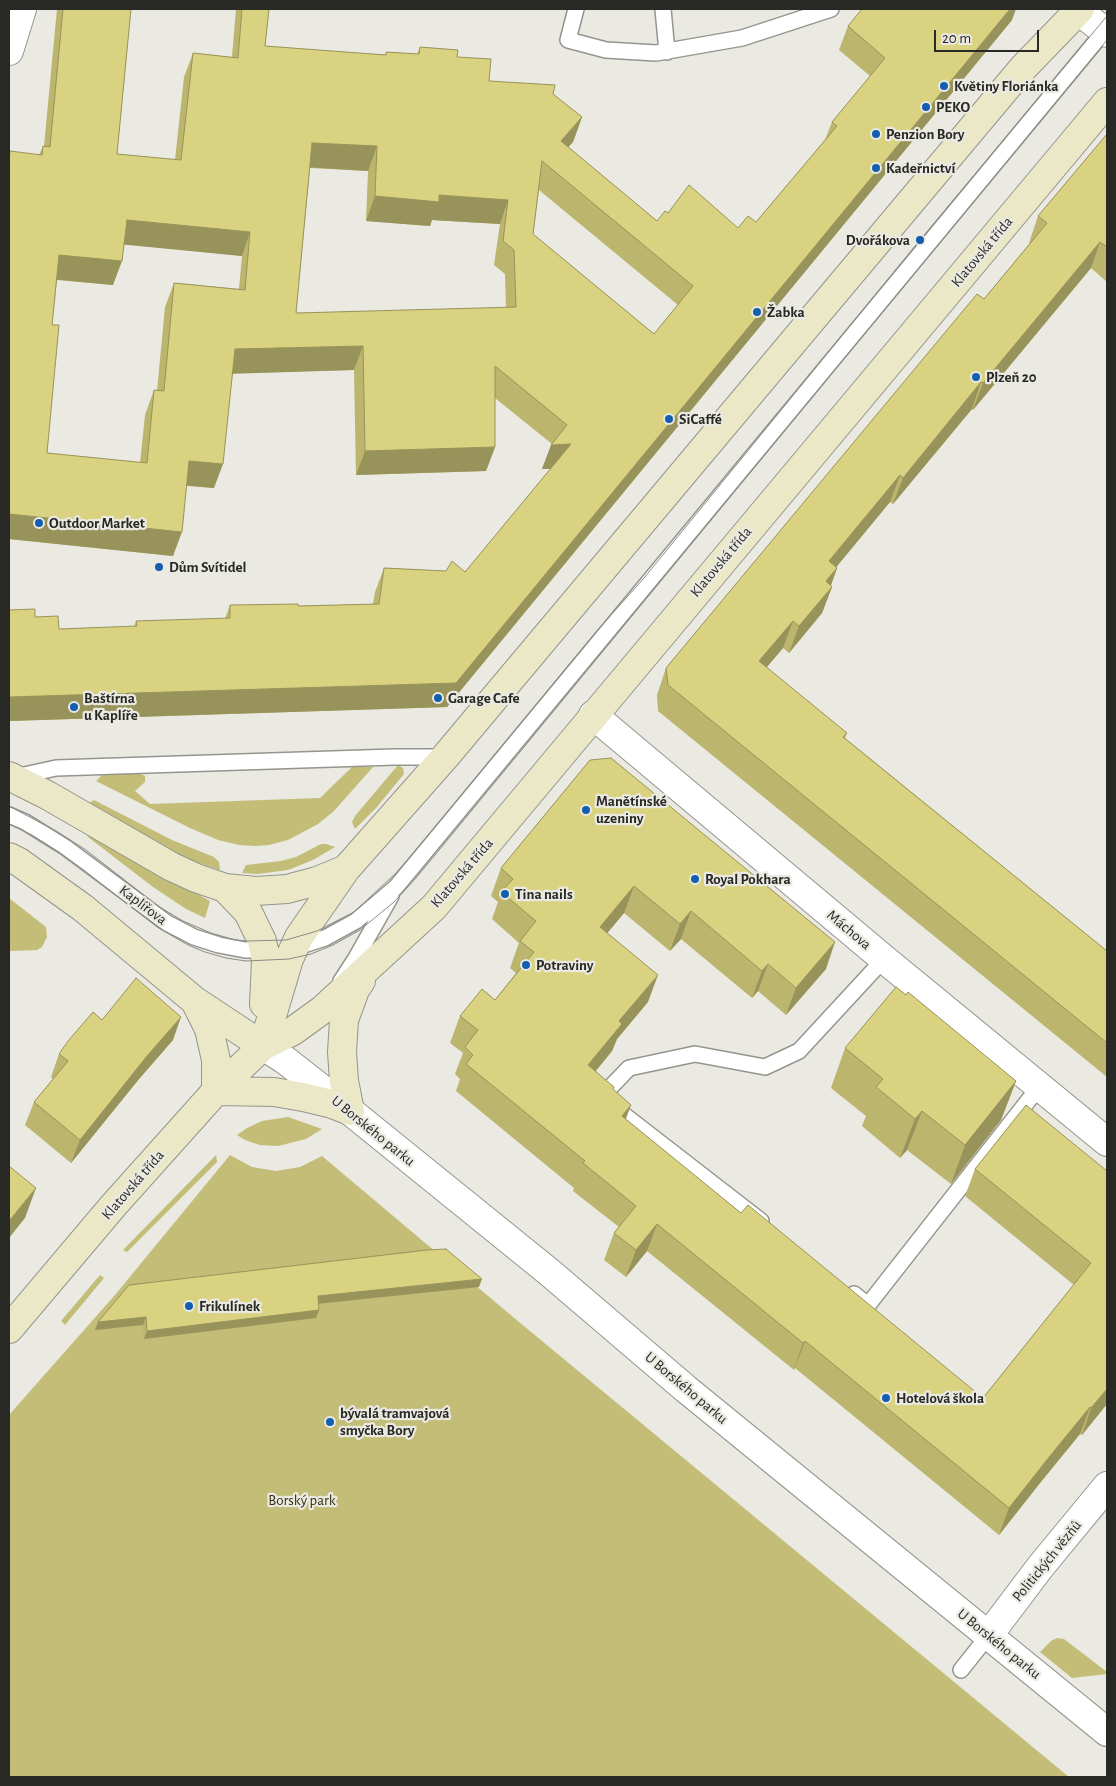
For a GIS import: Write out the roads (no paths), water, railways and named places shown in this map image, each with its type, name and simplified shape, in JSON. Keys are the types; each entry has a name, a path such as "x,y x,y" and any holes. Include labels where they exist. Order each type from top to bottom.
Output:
{"main road":[{"name":"Klatovská třída","path":"263,1046 294,948 310,919 346,869 445,757 1023,68 1078,9"},
{"name":"Klatovská třída","path":"9,1329 113,1206 216,1091 263,1046 294,1031 322,1010 434,907 1107,102"},
{"path":"11,777 172,866 196,878 225,888 248,912 256,926 266,961 263,1046"},
{"path":"9,857 19,862 83,908 195,1001 263,1046"},
{"name":"Klatovská třída","path":"225,888 256,891 287,889 317,881 346,869"},
{"path":"350,1111 344,1081 342,1052 344,1020 355,990 373,963"},
{"path":"195,1001 211,1037 216,1060 216,1091 274,1092 303,1096 350,1111"}],"street":[{"path":"9,51 22,9"},
{"path":"1078,9 1106,31"},
{"name":"Máchova","path":"593,715 884,959 1107,1142"},
{"name":"U Borského parku","path":"263,1046 285,1060 350,1111 549,1272 686,1389 1107,1732"},
{"name":"Politických vězňů","path":"988,1636 1041,1566 1107,1486"}],"lane":[{"path":"576,9 568,40 606,50 656,53 742,38 831,9"},
{"path":"663,9 667,52"},
{"name":"Klatovská třída","path":"322,1010 356,958 396,887 1106,31"},
{"path":"11,777 56,768 384,757 445,757"},
{"name":"Kaplířova","path":"9,815 25,822 65,847 167,923 194,937 219,946 244,950 294,948"},
{"name":"Klatovská třída","path":"294,948 325,938 356,920 396,887"},
{"path":"774,1232 601,1097 629,1068 695,1054 764,1067 799,1051 884,959"},
{"path":"845,1287 868,1305 1039,1087"},
{"path":"961,1670 988,1636"}],"tram line":[{"path":"9,806 56,831 86,850 158,906 183,921 211,933 235,940 286,940 317,931 354,912 396,873 421,844 595,633 644,578 920,240 1107,16"},
{"path":"9,824 32,835 59,852 157,927 188,945 205,952 246,961 289,959 311,954 333,945 360,930 394,902 416,878 1107,40"}],"place":[{"name":"Květiny Floriánka","path":"944,86"},
{"name":"PEKO","path":"926,107"},
{"name":"Penzion Bory","path":"876,134"},
{"name":"Kadeřnictví","path":"876,168"},
{"name":"Dvořákova","path":"920,240"},
{"name":"Žabka","path":"757,312"},
{"name":"Plzeň 20","path":"976,377"},
{"name":"SiCaffé","path":"669,419"},
{"name":"Outdoor Market","path":"39,523"},
{"name":"Dům Svítidel","path":"159,567"},
{"name":"Garage Cafe","path":"438,698"},
{"name":"Baštírna u Kaplíře","path":"74,707"},
{"name":"Manětínské uzeniny","path":"586,810"},
{"name":"Royal Pokhara","path":"695,879"},
{"name":"Tina nails","path":"505,894"},
{"name":"Potraviny","path":"526,965"},
{"name":"Frikulínek","path":"189,1306"},
{"name":"Hotelová škola","path":"886,1398"},
{"name":"bývalá tramvajová smyčka Bory","path":"330,1422"}],"park label":[{"name":"Borský park","path":"302,1500"}]}
